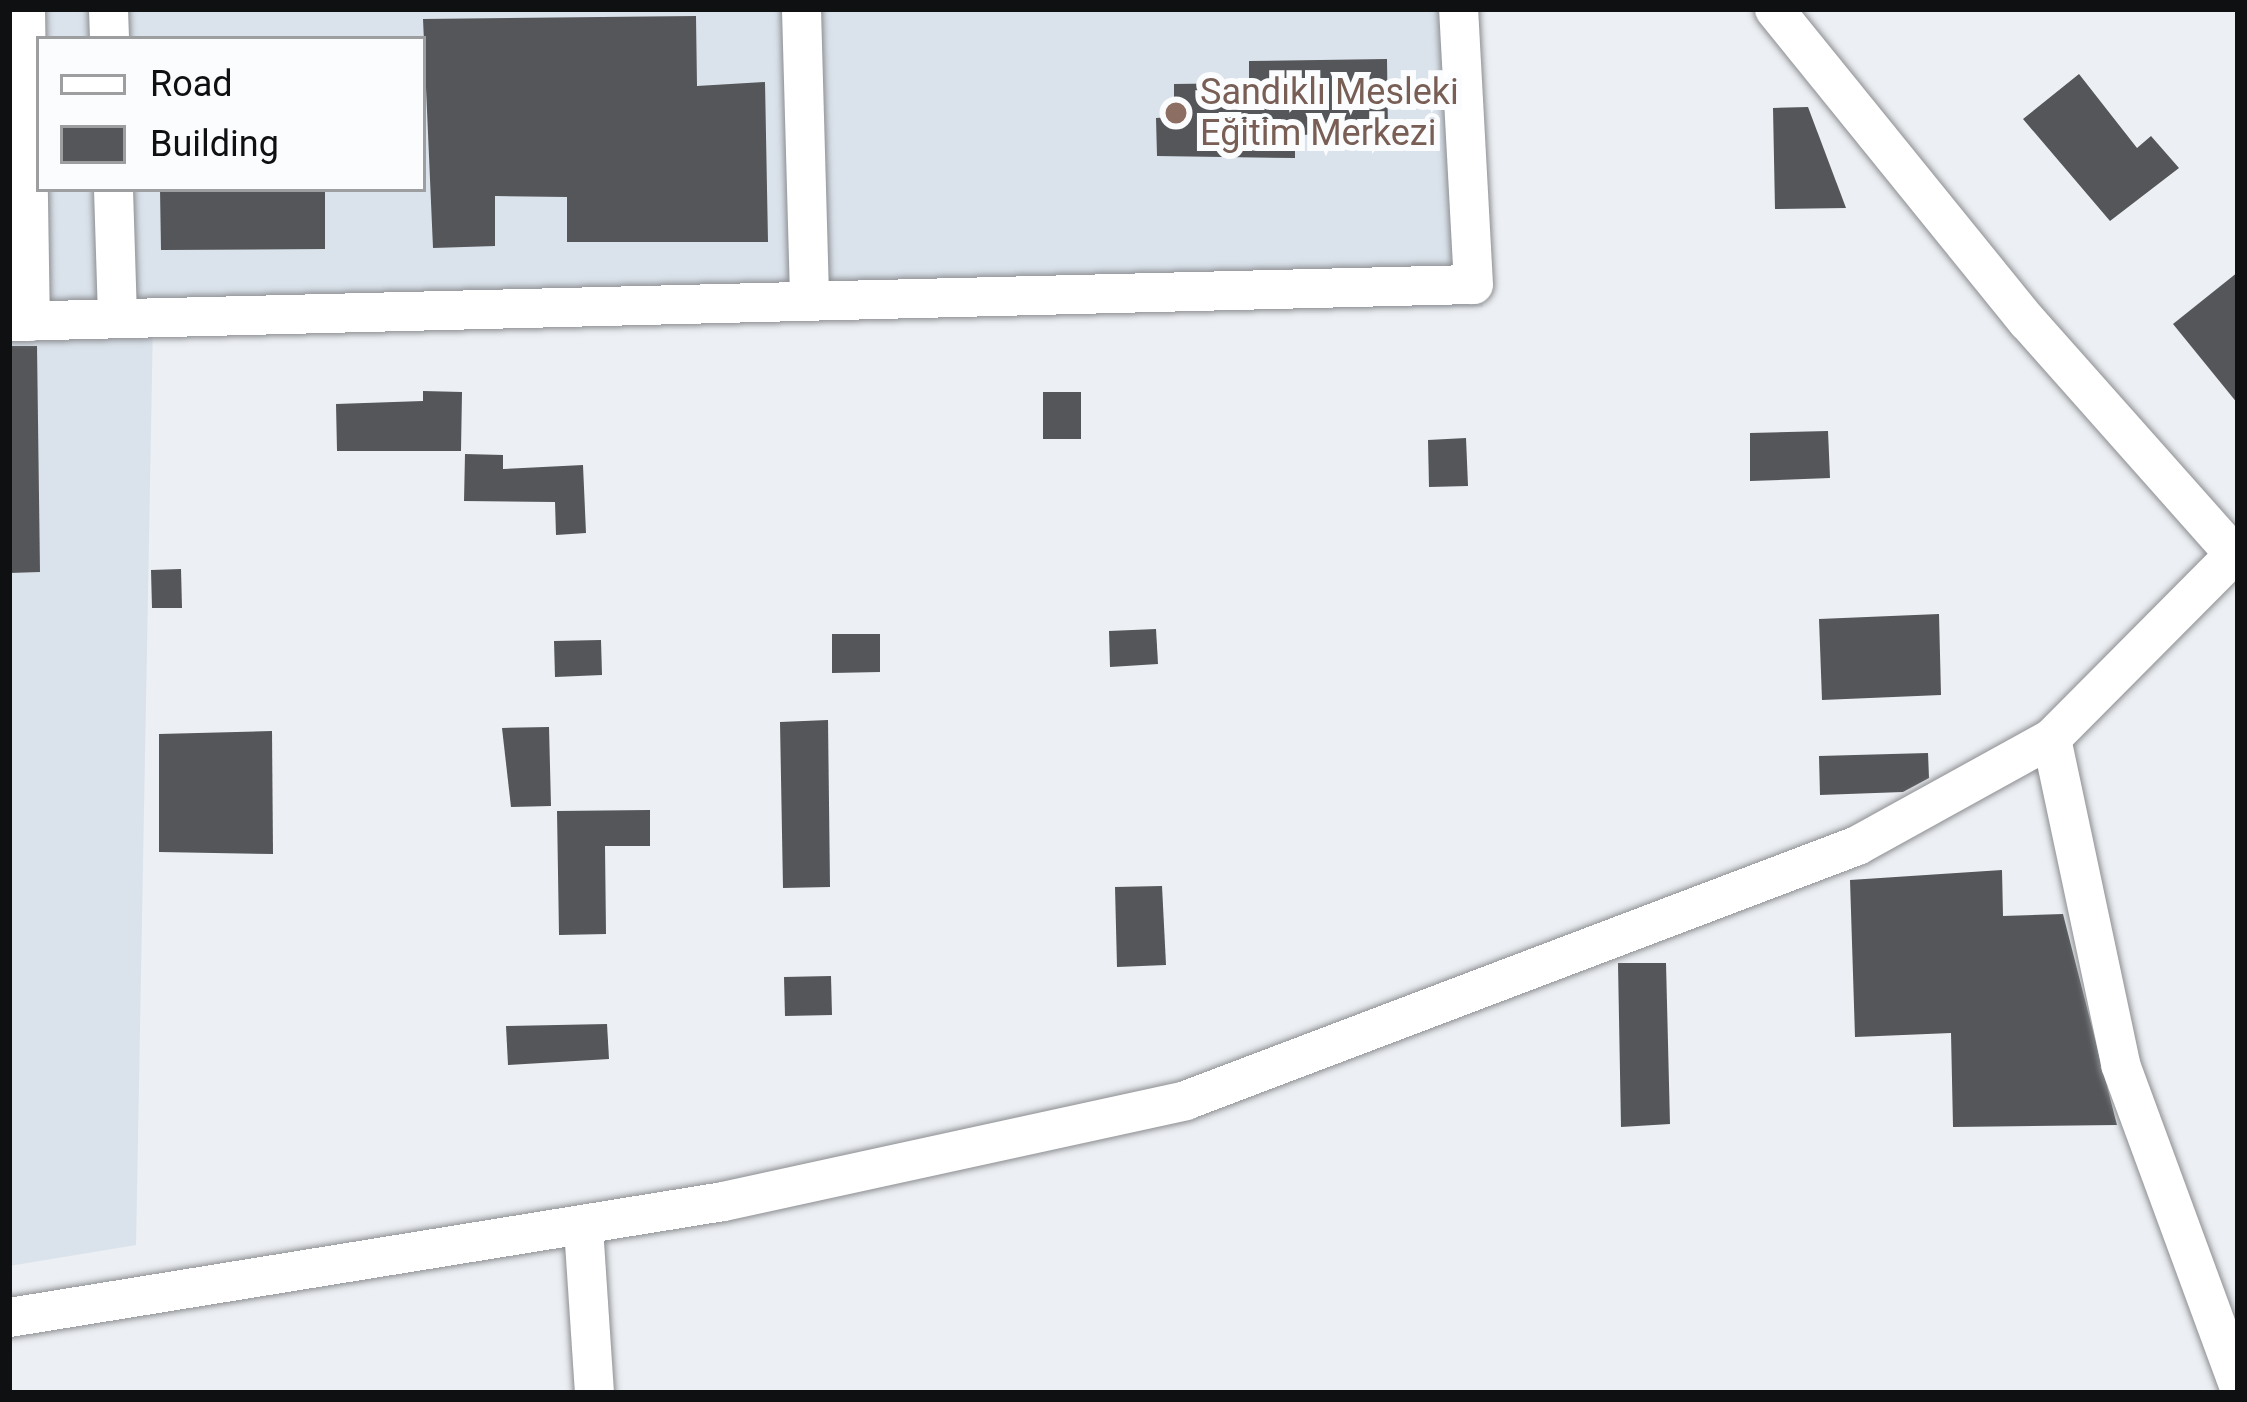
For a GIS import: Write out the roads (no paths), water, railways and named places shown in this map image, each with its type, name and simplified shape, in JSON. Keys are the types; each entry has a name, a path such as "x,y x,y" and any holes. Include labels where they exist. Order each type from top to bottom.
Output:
{"street":[{"path":"25,9 20,321 809,296 1473,284 1458,9"},
{"path":"801,9 809,296"},
{"path":"9,1317 583,1227 1185,1100 1857,844 2050,738 2236,556 2027,321 1774,9"},
{"path":"113,192 117,317"},
{"path":"2050,738 2120,1064 2238,1384"},
{"path":"583,1227 594,1393"}],"place":[{"name":"Sandıklı Mesleki Eğitim Merkezi","path":"1176,113"}]}
